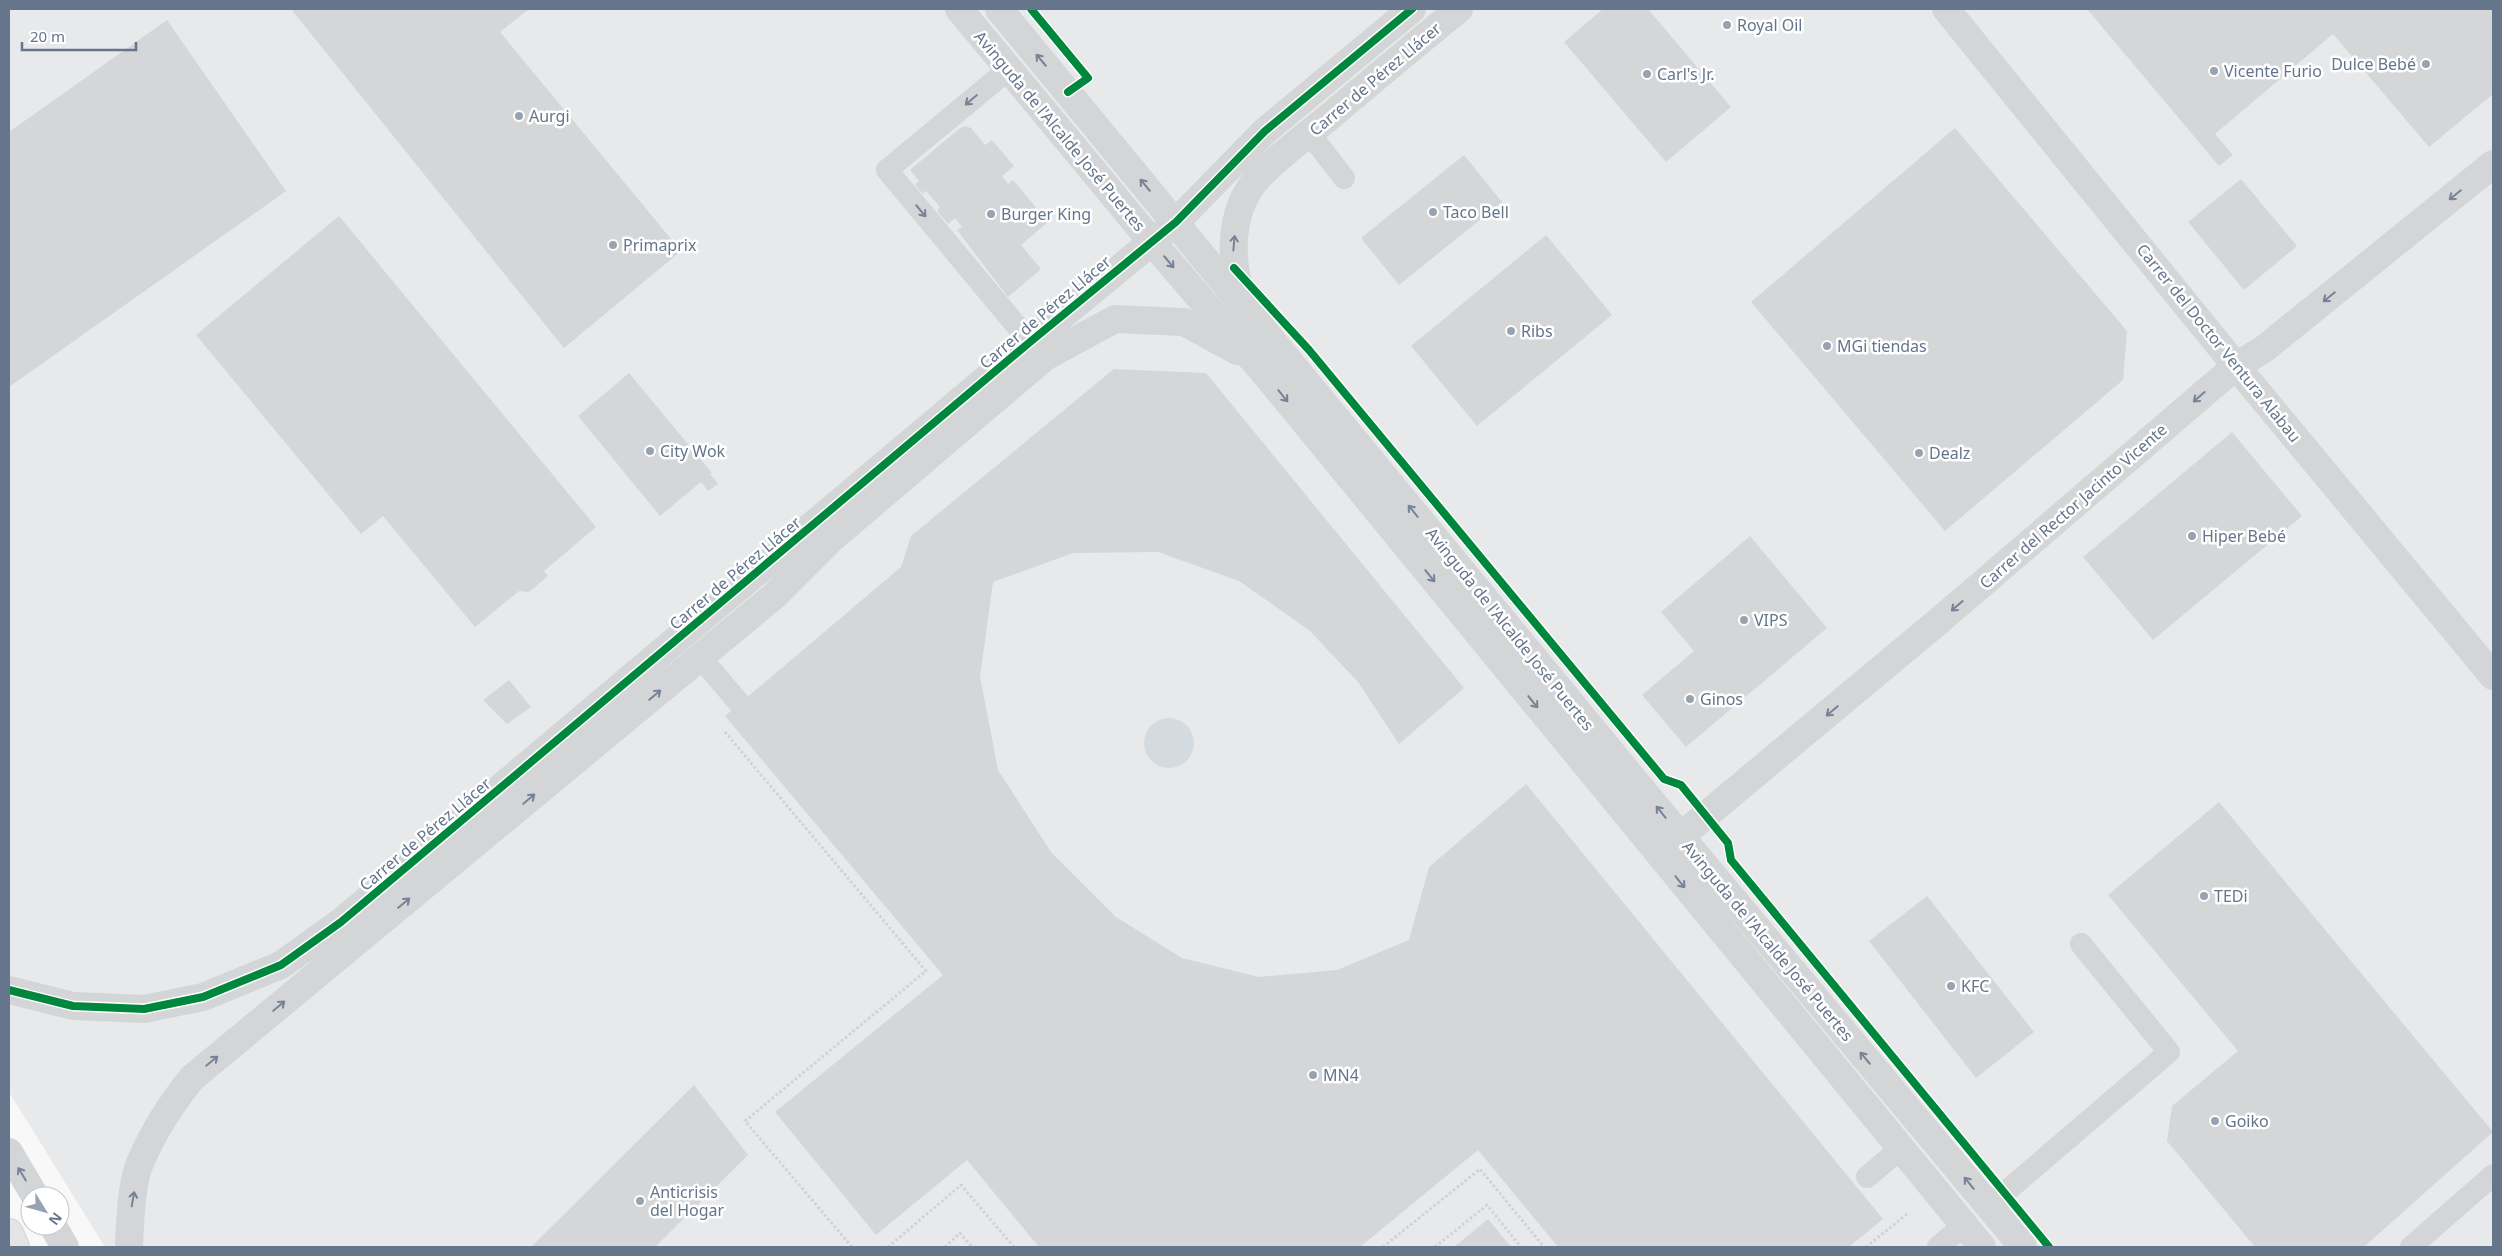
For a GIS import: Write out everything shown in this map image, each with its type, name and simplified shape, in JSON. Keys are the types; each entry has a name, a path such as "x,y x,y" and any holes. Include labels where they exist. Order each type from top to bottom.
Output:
{"highway":[{"path":"9,1233 15,1247"}],"street":[{"name":"Avinguda de l'Alcalde José Puertes","path":"959,9 1152,242 1252,359 1900,1150 1982,1247"},
{"name":"Avinguda de l'Alcalde José Puertes","path":"999,9 1681,837 2023,1247"},
{"name":"Carrer de Pérez Llácer","path":"9,990 73,1006 144,1009 202,997 281,965 341,922 1030,342 1176,222 1265,131 1412,9"},
{"name":"Carrer de Pérez Llácer","path":"1246,308 1234,268 1233,247 1236,226 1243,202 1256,180 1309,133 1459,9"},
{"name":"Carrer del Doctor Ventura Alabau","path":"1946,9 2236,366 2493,676"},
{"name":"Carrer del Rector Jacinto Vicente","path":"1658,855 1940,620 2236,366 2264,349 2493,164"},
{"path":"130,1247 130,1220 139,1165 166,1111 192,1078 774,596 830,540 1046,357 1114,319 1184,322 1252,359"},
{"path":"9,1152 29,1186"},
{"path":"59,1236 65,1247"}],"lane":[{"path":"1009,69 887,170 1030,342"},
{"path":"1309,133 1344,178"},
{"path":"700,657 740,704"},
{"path":"1988,1206 2169,1052 2081,944"},
{"path":"1867,1177 1900,1150"},
{"path":"2411,1247 2493,1175"},
{"path":"1938,1247 1963,1226"}],"path":[{"path":"721,728 926,971 745,1121 852,1247"},
{"path":"1383,1247 1480,1169 1544,1247"},
{"path":"888,1247 961,1185 1014,1247"},
{"path":"1435,1247 1487,1205 1521,1247"},
{"path":"1866,1247 1907,1214"},
{"path":"945,1247 960,1232 972,1247"}],"shaded area":[{"path":"9,9 2493,9 2493,1247 105,1247 70,1190 70,1186 67,1186 9,1092"},
{"path":"1164,718 1174,718 1187,725 1194,738 1194,748 1187,761 1174,768 1164,768 1155,764 1148,757 1144,748 1144,738 1148,729 1155,722"}],"building":[{"path":"291,9 529,9 500,32 681,251 564,348"},
{"name":"Carl's Jr.","path":"1603,9 1648,9 1731,107 1666,162 1564,42"},
{"path":"2087,9 2493,9 2493,94 2429,147 2333,34 2215,134 2233,155 2219,166"},
{"path":"167,20 286,191 9,387 9,132"},
{"name":"Burger King","path":"965,126 971,128 985,145 992,140 1014,166 1002,176 1008,184 1013,180 1048,222 1021,245 1041,269 1008,297 957,230 962,227 955,218 948,224 937,211 940,207 926,191 923,194 915,185 919,181 910,170 960,128"},
{"path":"1955,128 2127,331 2123,380 1945,531 1751,302"},
{"path":"1464,155 1502,202 1399,285 1361,238"},
{"path":"2241,179 2297,246 2244,290 2188,222"},
{"path":"339,216 596,527 544,571 548,576 529,592 519,591 475,627 383,516 361,534 196,335"},
{"name":"Ribs","path":"1546,235 1612,315 1477,426 1411,346"},
{"path":"1114,369 1206,373 1464,688 1399,744 1358,682 1309,630 1239,581 1158,552 1073,553 993,582 980,677 998,770 1051,852 1116,917 1182,958 1259,977 1337,970 1409,940 1429,867 1526,784 1883,1219 1849,1247 1558,1247 1478,1150 1360,1247 1039,1247 967,1160 876,1235 775,1112 943,975 725,716 901,567 911,536"},
{"name":"City Wok","path":"629,373 712,473 710,474 718,484 708,491 701,482 660,516 578,416"},
{"name":"Hiper Bebé","path":"2232,432 2302,516 2153,640 2083,557"},
{"name":"VIPS","path":"1750,536 1827,628 1686,747 1642,695 1694,651 1661,612"},
{"path":"509,680 531,707 507,724 483,700"},
{"path":"2219,802 2493,1132 2364,1247 2255,1247 2167,1141 2172,1106 2238,1051 2108,895"},
{"name":"KFC","path":"1927,896 2034,1032 1976,1078 1869,941"},
{"name":"Anticrisis del Hogar","path":"694,1085 748,1155 655,1247 531,1247"},
{"path":"1488,1219 1511,1247 1454,1247"}],"cycle path":[{"path":"1031,9 1088,78 1068,92"},
{"path":"9,990 73,1006 144,1009 203,997 281,965 341,922 1030,342 1176,222 1265,131 1412,9"},
{"path":"1234,268 1309,350 1664,779 1681,785 1728,843 1731,860 2049,1247"}],"place":[{"name":"Royal Oil","path":"1727,25"},
{"name":"Dulce Bebé","path":"2426,64"},
{"name":"Vicente Furio","path":"2214,71"},
{"name":"Carl's Jr.","path":"1647,74"},
{"name":"Aurgi","path":"519,116"},
{"name":"Taco Bell","path":"1433,212"},
{"name":"Burger King","path":"991,214"},
{"name":"Primaprix","path":"613,245"},
{"name":"Ribs","path":"1511,331"},
{"name":"MGi tiendas","path":"1827,346"},
{"name":"City Wok","path":"650,451"},
{"name":"Dealz","path":"1919,453"},
{"name":"Hiper Bebé","path":"2192,536"},
{"name":"VIPS","path":"1744,620"},
{"name":"Ginos","path":"1690,699"},
{"name":"TEDi","path":"2204,896"},
{"name":"KFC","path":"1951,986"},
{"name":"MN4","path":"1313,1075"},
{"name":"Goiko","path":"2215,1121"},
{"name":"Anticrisis del Hogar","path":"640,1201"}]}
